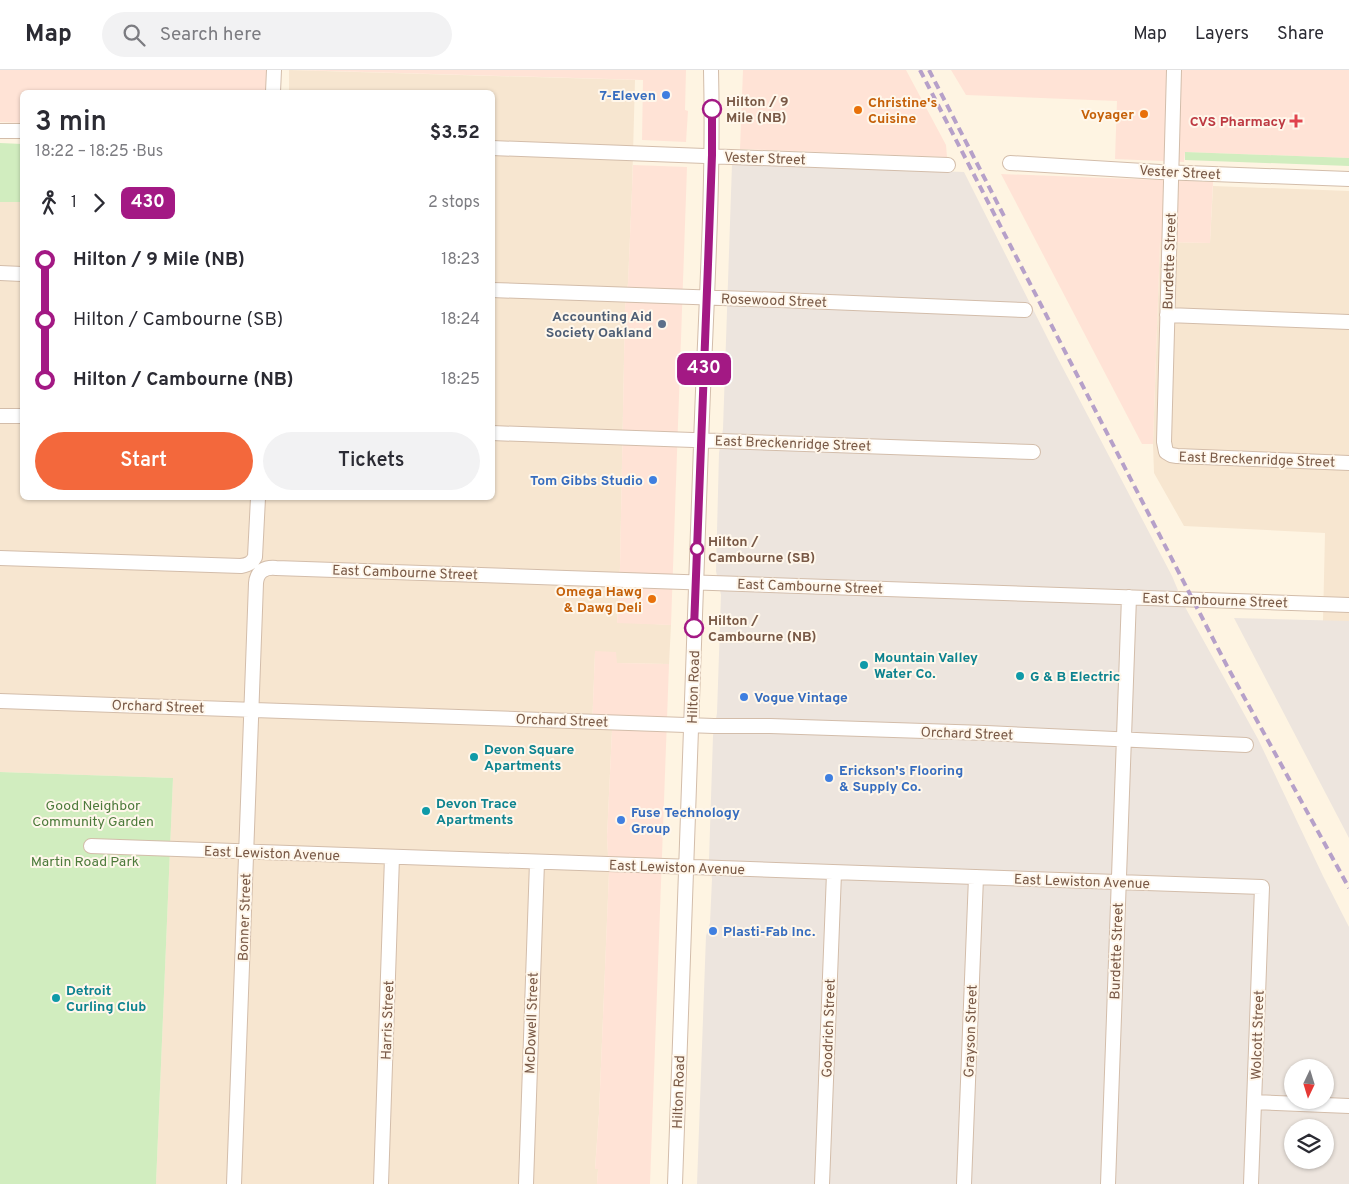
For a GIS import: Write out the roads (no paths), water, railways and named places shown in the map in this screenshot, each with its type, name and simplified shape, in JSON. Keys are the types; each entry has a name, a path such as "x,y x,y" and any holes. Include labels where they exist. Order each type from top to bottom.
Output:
{"street":[{"path":"273,90 274,70"},
{"name":"Hilton Road","path":"675,1184 712,155 711,70"},
{"name":"Burdette Street","path":"1166,452 1164,442 1174,70"},
{"path":"0,131 20,131"},
{"name":"Vester Street","path":"495,148 948,165"},
{"name":"Vester Street","path":"1010,163 1349,179"},
{"path":"0,273 20,274"},
{"name":"Rosewood Street","path":"495,290 1025,310"},
{"path":"1167,315 1349,322"},
{"path":"0,416 20,416"},
{"name":"East Breckenridge Street","path":"495,433 1033,452"},
{"name":"East Breckenridge Street","path":"1166,452 1176,456 1349,463"},
{"path":"0,558 246,565 255,556 258,500"},
{"name":"East Cambourne Street","path":"270,567 1349,605"},
{"name":"Bonner Street","path":"234,1184 256,578 261,571 270,567"},
{"name":"Burdette Street","path":"1108,1184 1129,597"},
{"name":"Orchard Street","path":"0,701 792,727 1246,745"},
{"name":"East Lewiston Avenue","path":"91,846 1262,887"},
{"name":"Harris Street","path":"381,1184 392,857"},
{"name":"McDowell Street","path":"526,1184 537,862"},
{"name":"Goodrich Street","path":"822,1184 834,873"},
{"name":"Grayson Street","path":"964,1184 976,877"},
{"name":"Wolcott Street","path":"1251,1184 1262,887"},
{"path":"1254,1102 1349,1106"}],"railway":[{"path":"920,70 1227,666 1349,888"},
{"path":"929,70 1005,218"}],"place":[{"name":"7-Eleven","path":"666,95"},
{"name":"Hilton / 9 Mile (NB)","path":"712,109"},
{"name":"Christine's Cuisine","path":"858,110"},
{"name":"Voyager","path":"1144,114"},
{"name":"CVS Pharmacy","path":"1296,121"},
{"name":"Accounting Aid Society Oakland","path":"662,324"},
{"name":"Tom Gibbs Studio","path":"653,480"},
{"name":"Hilton / Cambourne (SB)","path":"697,549"},
{"name":"Omega Hawg & Dawg Deli","path":"652,599"},
{"name":"Hilton / Cambourne (NB)","path":"694,628"},
{"name":"Mountain Valley Water Co.","path":"864,665"},
{"name":"G & B Electric","path":"1020,676"},
{"name":"Vogue Vintage","path":"744,697"},
{"name":"Devon Square Apartments","path":"474,757"},
{"name":"Erickson's Flooring & Supply Co.","path":"829,778"},
{"name":"Devon Trace Apartments","path":"426,811"},
{"name":"Fuse Technology Group","path":"621,820"},
{"name":"Plasti-Fab Inc.","path":"713,931"},
{"name":"Detroit Curling Club","path":"56,998"}],"park label":[{"name":"Good Neighbor Community Garden","path":"93,814"},
{"name":"Martin Road Park","path":"85,861"}]}
